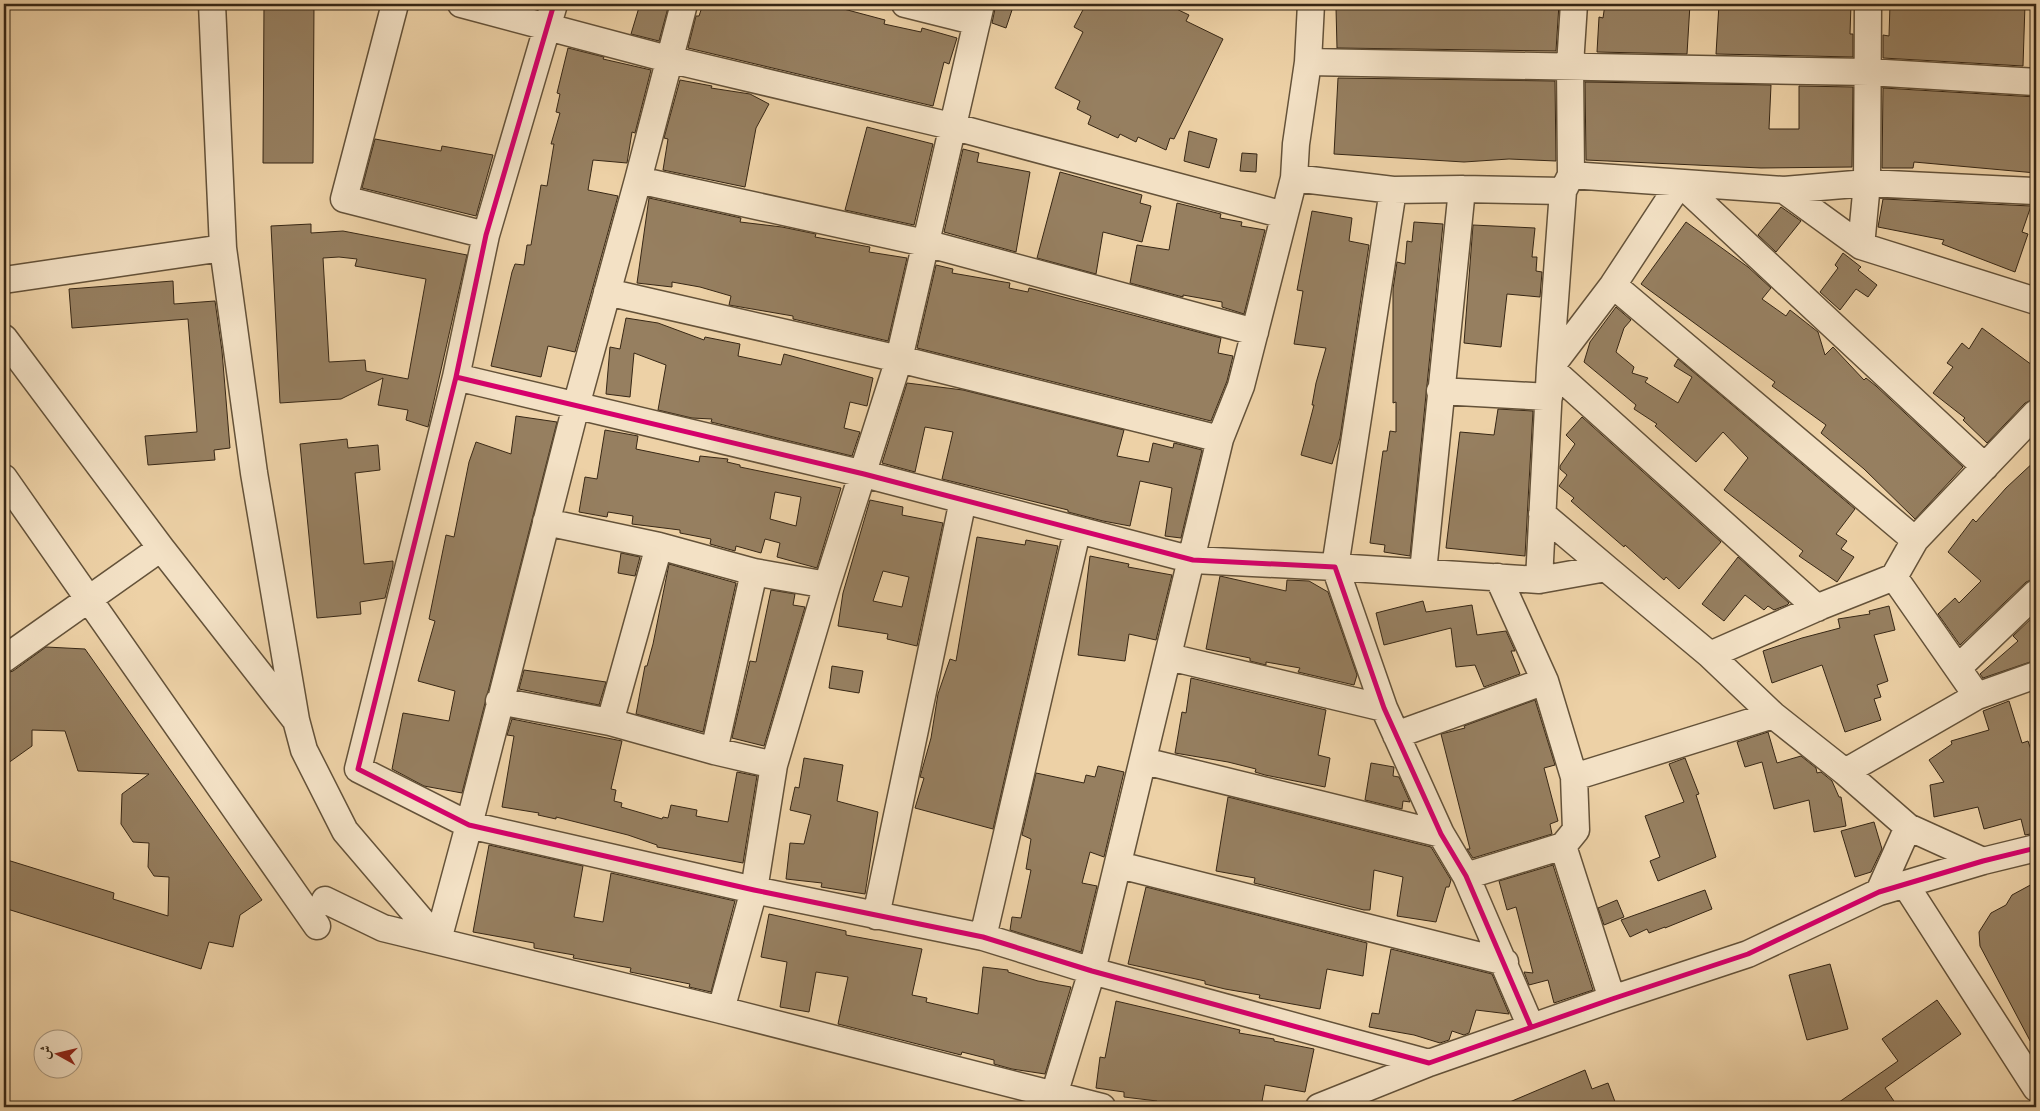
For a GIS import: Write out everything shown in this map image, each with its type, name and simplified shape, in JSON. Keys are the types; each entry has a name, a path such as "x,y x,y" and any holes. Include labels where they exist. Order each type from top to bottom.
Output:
{"street":[{"path":"212,4 223,248 254,473 296,720 304,750 345,831 438,940"},
{"path":"395,4 344,199 486,235"},
{"path":"461,4 551,16 668,59 951,126 1284,215"},
{"path":"438,940 576,406 684,4"},
{"path":"721,1010 754,890 774,765 827,585 864,474 899,359 951,126 979,13 905,4"},
{"path":"1054,1095 1092,971 1119,865 1193,560 1220,439 1241,386 1294,178 1296,144 1308,62 1311,4"},
{"path":"1539,580 1550,368 1567,183 1570,65 1574,4"},
{"path":"1861,246 1866,183 1868,4"},
{"path":"551,16 486,235 456,377 358,770 469,825 754,890 983,937 1092,971 1429,1063"},
{"path":"1308,62 1570,65 1868,72 2036,82"},
{"path":"1294,178 1393,190 1567,183 1680,183 1784,190 1866,183 2036,191"},
{"path":"638,180 925,243 1254,332"},
{"path":"1550,368 1613,285 1680,183"},
{"path":"1680,183 1985,467"},
{"path":"1423,572 1462,188"},
{"path":"1393,190 1335,567 1384,708 1441,834 1466,876 1505,962 1531,1027"},
{"path":"1784,190 1861,246 2036,301"},
{"path":"4,280 223,248"},
{"path":"1613,285 1915,540"},
{"path":"607,292 899,359 1220,439"},
{"path":"4,338 161,548 296,720"},
{"path":"1550,368 1817,608"},
{"path":"456,377 864,474 1077,532 1193,560 1539,580 1606,568"},
{"path":"1440,391 1549,397"},
{"path":"1710,655 1817,608 1894,577 1915,540 2036,413"},
{"path":"4,478 317,926"},
{"path":"876,916 963,500"},
{"path":"1542,514 1710,655 1773,715 1845,772 1908,827 1983,861"},
{"path":"546,522 659,546 754,572 827,585"},
{"path":"983,937 1077,532"},
{"path":"610,722 659,546"},
{"path":"4,659 161,548"},
{"path":"714,751 754,572"},
{"path":"1466,876 1563,846 1576,830 1574,777 1546,681 1498,577"},
{"path":"1894,577 1977,696"},
{"path":"1958,668 2036,593"},
{"path":"1169,657 1384,708"},
{"path":"1845,772 1977,696 2036,676"},
{"path":"1396,735 1546,681"},
{"path":"499,701 610,722 714,751 774,765"},
{"path":"1574,777 1773,715"},
{"path":"1144,761 1441,834"},
{"path":"1879,892 1908,827"},
{"path":"1563,846 1612,999"},
{"path":"1319,1107 1429,1063 1748,954 1879,892 1983,861 2036,848"},
{"path":"1119,865 1505,962"},
{"path":"1906,884 2035,1083"},
{"path":"325,900 383,928 721,1010 1102,1107"}],"building":[{"path":"264,4 314,4 313,163 263,163"},
{"path":"640,4 669,4 659,41 631,34"},
{"path":"703,4 825,4 885,20 884,24 921,32 922,28 957,38 949,64 944,62 933,106 688,48 696,16 699,16"},
{"path":"996,4 1014,4 1006,28 992,23"},
{"path":"1086,4 1166,4 1189,15 1186,21 1223,39 1174,139 1170,138 1166,150 1138,137 1136,142 1120,134 1118,138 1088,124 1091,116 1077,109 1080,101 1055,88 1083,32 1074,27"},
{"path":"1344,4 1559,4 1556,51 1337,48 1336,8 1344,8"},
{"path":"1605,4 1690,4 1687,54 1597,52 1599,17 1603,18"},
{"path":"1719,4 1851,4 1850,34 1853,34 1853,57 1716,54"},
{"path":"1890,4 2025,4 2023,66 1883,58 1883,35 1889,36"},
{"path":"568,48 604,57 603,59 651,70 635,133 632,132 627,163 593,160 588,190 618,196 575,352 548,346 541,377 491,366 512,272 515,264 524,265 527,245 531,245 541,185 547,186 554,144 551,144 560,113 556,112 560,94 557,93"},
{"path":"1338,78 1555,81 1556,161 1509,159 1464,162 1334,154"},
{"path":"680,80 712,86 711,88 750,94 769,104 756,128 745,187 663,170 668,139 664,138"},
{"path":"1585,82 1771,85 1769,129 1799,129 1799,86 1853,87 1852,167 1761,168 1586,160"},
{"path":"1883,88 2036,97 2036,173 1914,162 1913,168 1882,168"},
{"path":"867,127 933,144 914,225 845,210"},
{"path":"1189,131 1217,139 1209,168 1184,161"},
{"path":"375,139 441,151 442,146 493,155 476,216 362,188"},
{"path":"963,149 979,153 977,162 1030,172 1016,252 944,232"},
{"path":"1242,153 1257,154 1256,172 1240,171"},
{"path":"1060,172 1142,195 1140,203 1151,206 1142,242 1103,232 1096,274 1037,258"},
{"path":"649,198 741,218 740,222 782,227 816,234 815,237 870,247 869,252 907,258 888,341 793,319 793,316 729,305 731,296 700,287 672,282 672,287 637,283"},
{"path":"1883,199 2031,206 2022,232 2028,234 2015,272 1942,244 1944,240 1878,227"},
{"path":"1177,203 1221,214 1220,218 1242,222 1241,226 1265,230 1244,314 1222,307 1222,302 1183,295 1183,297 1130,283 1137,245 1169,250"},
{"path":"1781,207 1801,221 1776,252 1758,235"},
{"path":"1312,211 1352,218 1349,241 1369,245 1340,438 1332,464 1301,455 1314,405 1312,405 1316,383 1326,348 1294,344 1303,291 1297,290"},
{"path":"1414,222 1443,224 1410,556 1384,552 1385,545 1370,543 1383,451 1387,451 1390,431 1396,432 1396,402 1393,403 1393,289 1397,262 1405,264 1407,241 1412,242"},
{"path":"1686,222 1748,267 1771,288 1762,299 1786,316 1790,310 1818,332 1825,355 1833,347 1864,380 1866,378 1876,386 1963,467 1915,519 1864,469 1821,433 1826,425 1772,386 1775,382 1641,284"},
{"path":"311,224 311,233 343,231 467,255 428,427 406,420 408,410 378,405 383,378 341,399 280,403 271,226","holes":["323,258 357,259 355,266 426,279 408,379 366,371 365,360 329,362"]},
{"path":"1473,225 1535,228 1532,257 1537,257 1536,271 1542,272 1540,297 1507,294 1501,347 1464,343"},
{"path":"1843,253 1861,267 1858,270 1877,285 1868,297 1856,289 1840,310 1820,292 1838,268 1835,265"},
{"path":"936,265 953,269 952,273 1010,283 1009,288 1028,292 1029,288 1221,338 1218,353 1233,356 1227,381 1211,421 917,348"},
{"path":"173,281 174,304 215,301 222,351 230,448 214,450 215,460 148,465 145,436 197,432 188,319 72,328 69,289"},
{"path":"1616,307 1631,320 1624,328 1616,352 1634,367 1632,373 1648,378 1645,382 1678,403 1692,377 1674,366 1678,359 1855,509 1836,534 1847,541 1841,549 1854,557 1837,582 1799,556 1803,551 1724,490 1748,458 1723,432 1696,462 1655,426 1657,424 1634,409 1636,405 1584,362 1590,342"},
{"path":"626,318 658,323 704,340 705,337 740,344 738,356 781,365 784,354 873,378 867,406 850,402 844,428 860,432 852,456 711,422 712,419 692,418 658,410 666,365 634,353 630,397 606,394 610,347 620,349"},
{"path":"1982,328 2036,368 2036,398 2025,403 1987,443 1963,420 1965,418 1933,393 1953,367 1947,363 1962,343 1969,349"},
{"path":"907,383 963,390 1124,430 1117,456 1149,462 1153,443 1173,448 1174,443 1202,450 1181,538 1165,536 1172,488 1140,481 1130,526 1103,521 1068,512 1068,510 942,479 953,432 925,427 915,472 882,463"},
{"path":"1498,409 1533,411 1525,556 1446,548 1460,432 1494,435"},
{"path":"516,416 557,422 462,793 424,786 392,769 403,713 449,721 455,691 418,681 435,621 429,619 446,535 454,537 469,462 476,442 511,454"},
{"path":"1582,417 1721,542 1679,589 1666,577 1664,580 1625,545 1624,547 1571,501 1574,498 1559,486 1567,475 1560,469 1560,466 1575,444 1566,435"},
{"path":"605,430 638,436 636,449 699,462 700,456 728,459 727,462 740,465 740,467 841,488 817,568 777,557 780,543 765,539 761,553 736,546 735,551 710,544 711,539 680,533 680,530 632,524 633,516 608,512 607,517 579,512 585,477 597,479","holes":["775,492 801,497 796,526 770,519"]},
{"path":"347,439 348,448 378,445 380,470 355,473 364,564 393,561 393,566 385,598 360,602 361,614 317,618 300,444"},
{"path":"2036,460 2036,578 2026,582 1960,645 1938,614 1955,598 1959,603 1981,581 1948,552 1973,519 1976,522 2006,488"},
{"path":"870,500 903,507 902,515 943,523 917,646 887,639 888,634 838,626 843,593","holes":["883,571 909,577 902,607 873,601"]},
{"path":"977,537 1025,545 1026,540 1058,546 993,829 915,808 924,778 920,777 931,738 938,694 950,659 956,661"},
{"path":"621,553 640,557 635,576 618,573"},
{"path":"1090,556 1129,564 1128,567 1172,575 1156,640 1129,634 1125,661 1078,655"},
{"path":"1738,557 1789,603 1774,610 1768,606 1764,610 1745,595 1724,621 1702,604"},
{"path":"669,564 736,583 703,732 636,714 645,666 647,666 653,644"},
{"path":"1220,576 1286,591 1287,580 1309,581 1328,592 1357,675 1354,685 1298,672 1300,668 1266,662 1266,665 1250,661 1250,658 1206,649"},
{"path":"771,590 795,594 793,605 805,607 764,746 732,738 750,661 756,662"},
{"path":"1423,601 1426,612 1472,605 1477,635 1506,631 1515,651 1511,651 1520,674 1484,687 1475,665 1456,667 1451,628 1384,645 1376,613"},
{"path":"1889,606 1895,630 1874,635 1888,681 1877,685 1881,697 1874,699 1881,720 1845,732 1822,665 1772,683 1763,651 1840,628 1838,619 1870,614 1869,611"},
{"path":"2036,614 2036,660 1983,678 1980,674 2018,641 2013,636"},
{"path":"46,647 85,649 262,900 240,915 233,947 209,942 201,969 4,908 4,859 114,893 113,899 168,916 169,877 154,876 148,867 149,843 133,842 121,824 122,794 149,774 78,771 65,731 32,730 32,746 4,766 4,674 13,671"},
{"path":"832,666 863,671 859,693 829,688"},
{"path":"524,670 606,682 599,705 519,689"},
{"path":"1191,678 1326,710 1318,755 1330,758 1325,787 1265,775 1255,772 1256,769 1228,762 1175,753 1182,712 1186,713"},
{"path":"1535,700 1555,765 1544,768 1558,821 1550,824 1552,834 1473,858 1467,849 1470,849 1441,734 1465,728 1464,726"},
{"path":"2009,701 2022,743 2028,741 2036,764 2036,833 2025,835 2021,819 1984,829 1978,807 1934,817 1930,785 1944,782 1929,760 1952,744 1951,741 1989,730 1983,711"},
{"path":"512,719 622,741 611,789 616,790 614,801 622,803 621,807 662,819 663,817 668,818 671,805 697,810 696,816 728,822 737,772 757,776 743,863 657,847 657,845 628,835 556,817 556,819 538,815 539,813 502,807 514,736 507,735"},
{"path":"1768,732 1777,763 1801,756 1816,768 1817,773 1821,772 1832,781 1839,797 1841,797 1846,826 1814,832 1809,800 1774,809 1762,762 1745,767 1737,742"},
{"path":"804,758 843,765 837,801 878,812 865,894 821,887 822,883 786,879 790,843 804,844 811,815 790,810 795,787 799,788"},
{"path":"1685,758 1699,794 1696,795 1716,857 1658,881 1650,861 1660,857 1645,816 1684,802 1669,764"},
{"path":"1371,763 1394,767 1393,776 1399,777 1410,802 1403,801 1402,809 1365,800"},
{"path":"1098,766 1124,772 1104,857 1090,852 1082,883 1097,886 1081,952 1010,930 1012,917 1021,918 1031,870 1026,869 1031,839 1022,835 1036,773 1084,783 1086,775 1095,777"},
{"path":"1228,797 1431,847 1451,880 1449,887 1446,887 1436,922 1397,916 1403,877 1374,870 1370,910 1254,883 1255,878 1216,871"},
{"path":"1874,822 1882,849 1871,872 1855,877 1841,831"},
{"path":"489,845 583,866 574,917 603,922 611,873 735,901 711,992 689,987 690,984 630,972 631,968 573,958 574,955 534,948 534,943 473,932"},
{"path":"1553,865 1593,990 1554,1003 1548,980 1529,985 1524,972 1533,973 1516,907 1507,910 1499,881"},
{"path":"2036,882 2036,1052 1980,946 1979,932 1991,913 2006,905 2012,895"},
{"path":"1146,887 1367,943 1363,976 1327,969 1320,1009 1259,998 1260,995 1225,989 1205,984 1205,981 1128,964"},
{"path":"1705,890 1712,909 1665,928 1649,933 1647,929 1630,937 1621,920"},
{"path":"1617,900 1624,917 1604,925 1598,908"},
{"path":"769,914 846,931 846,935 922,949 912,995 927,998 926,1002 978,1014 983,967 1008,970 1008,972 1038,981 1071,987 1045,1074 1012,1069 994,1064 994,1060 962,1052 961,1055 838,1024 848,977 816,972 809,1012 780,1007 787,962 761,957"},
{"path":"1391,949 1492,974 1509,1014 1476,1010 1469,1033 1464,1035 1452,1031 1449,1040 1440,1043 1414,1035 1369,1027 1372,1013 1379,1014"},
{"path":"1830,964 1848,1029 1807,1040 1789,975"},
{"path":"1937,1000 1961,1034 1885,1088 1898,1107 1832,1107 1898,1061 1882,1039"},
{"path":"1116,1001 1240,1030 1239,1033 1314,1049 1305,1092 1265,1085 1261,1107 1169,1107 1157,1104 1157,1101 1124,1097 1124,1092 1096,1088 1100,1057 1105,1058"},
{"path":"1585,1070 1592,1089 1608,1083 1617,1107 1498,1107"}],"cycle path":[{"path":"554,4 486,235 456,377 864,474 1193,560 1335,567 1384,708 1441,834 1466,876 1531,1027"},
{"path":"456,377 358,769 469,825 754,890 983,937 1092,971 1429,1063 1748,954 1879,892 1983,861 2036,848"}]}
